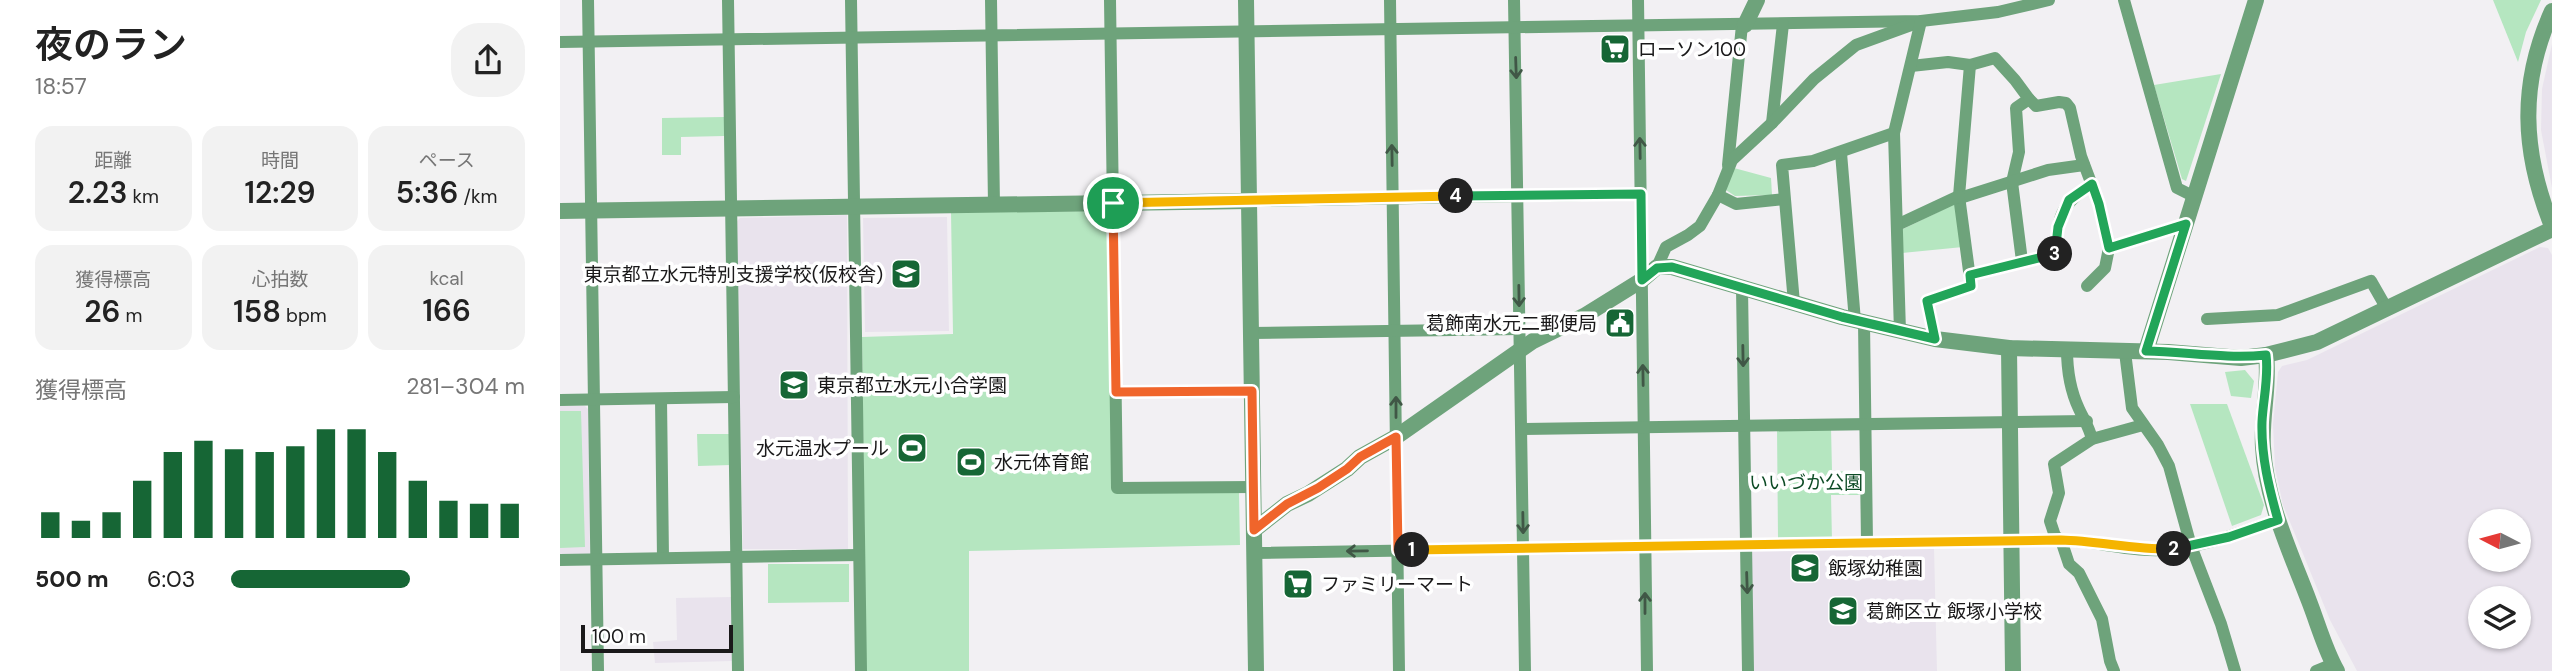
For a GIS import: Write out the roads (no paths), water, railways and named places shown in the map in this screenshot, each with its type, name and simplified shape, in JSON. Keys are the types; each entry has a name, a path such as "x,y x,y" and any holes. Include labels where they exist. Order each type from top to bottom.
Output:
{"street":[{"path":"588,0 598,671"},
{"path":"728,0 738,671"},
{"path":"851,0 860,671"},
{"path":"991,0 994,205"},
{"path":"1110,0 1117,488 1253,487"},
{"path":"1246,0 1256,671"},
{"path":"1390,0 1399,671"},
{"path":"1514,0 1525,671"},
{"path":"1638,0 1647,671"},
{"path":"1727,172 1744,25 1757,0"},
{"path":"560,43 1921,21 1997,12 2049,0"},
{"path":"2124,0 2177,188 2195,197"},
{"path":"2146,351 2256,0"},
{"path":"1657,268 1672,267 1900,332 2010,348 2146,351 2223,357 2266,355 2317,342 2552,228 2533,171 2527,116 2530,79 2540,40 2552,11"},
{"path":"1900,332 1894,133 1921,21"},
{"path":"1254,530 1287,504 1318,488 1360,457 1396,437 1519,350 1584,316 1642,280 1657,268 1666,247 1700,226 1718,195 1732,160 1814,79 1856,46 1921,21"},
{"path":"1772,123 1783,24"},
{"path":"1911,66 1948,62 1970,65 1995,58 2036,106 2066,103 2070,108 2084,165 2099,204 2109,248 2105,268 2087,286"},
{"path":"1935,339 1927,301 1971,286 1960,197 1970,65"},
{"path":"2022,261 2012,182 2019,152 2016,108 2029,99"},
{"path":"1794,303 1782,164 1813,161 1842,153 1894,133"},
{"path":"1842,153 1866,424 1867,542"},
{"path":"1897,225 1960,197 2048,170 2084,165"},
{"path":"1970,275 2056,254 2058,227 2069,200 2092,184"},
{"path":"560,211 1641,194"},
{"path":"1718,195 1735,204 1784,199"},
{"path":"2109,248 2186,224"},
{"path":"2207,319 2278,315 2371,281 2386,309"},
{"path":"1742,288 1748,671"},
{"path":"1251,333 1520,329"},
{"path":"2010,348 2013,671"},
{"path":"2067,349 2068,379 2092,439"},
{"path":"2125,352 2132,408 2169,466 2191,546 2221,624 2235,671"},
{"path":"2266,355 2268,366 2262,415 2265,470 2278,520 2335,667 2316,671"},
{"path":"1116,392 1252,391"},
{"path":"560,400 734,397"},
{"path":"661,399 663,558"},
{"path":"1522,429 2087,421"},
{"path":"2115,671 2110,661 2102,619 2083,580 2069,564 2061,540 2055,536 2050,521 2059,493 2054,464 2092,439 2143,425"},
{"path":"1254,553 2061,540 2146,550 2191,546 2229,537 2278,520"},
{"path":"560,560 859,555"}],"place":[{"name":"ローソン100","path":"1615,49"},
{"name":"東京都立水元特別支援学校(仮校舎)","path":"906,274"},
{"name":"葛飾南水元二郵便局","path":"1620,323"},
{"name":"東京都立水元小合学園","path":"794,385"},
{"name":"水元温水プール","path":"912,448"},
{"name":"水元体育館","path":"971,462"},
{"name":"飯塚幼稚園","path":"1805,568"},
{"name":"ファミリーマート","path":"1298,584"},
{"name":"葛飾区立 飯塚小学校","path":"1843,611"}],"park label":[{"name":"いいづか公園","path":"1806,482"}]}
